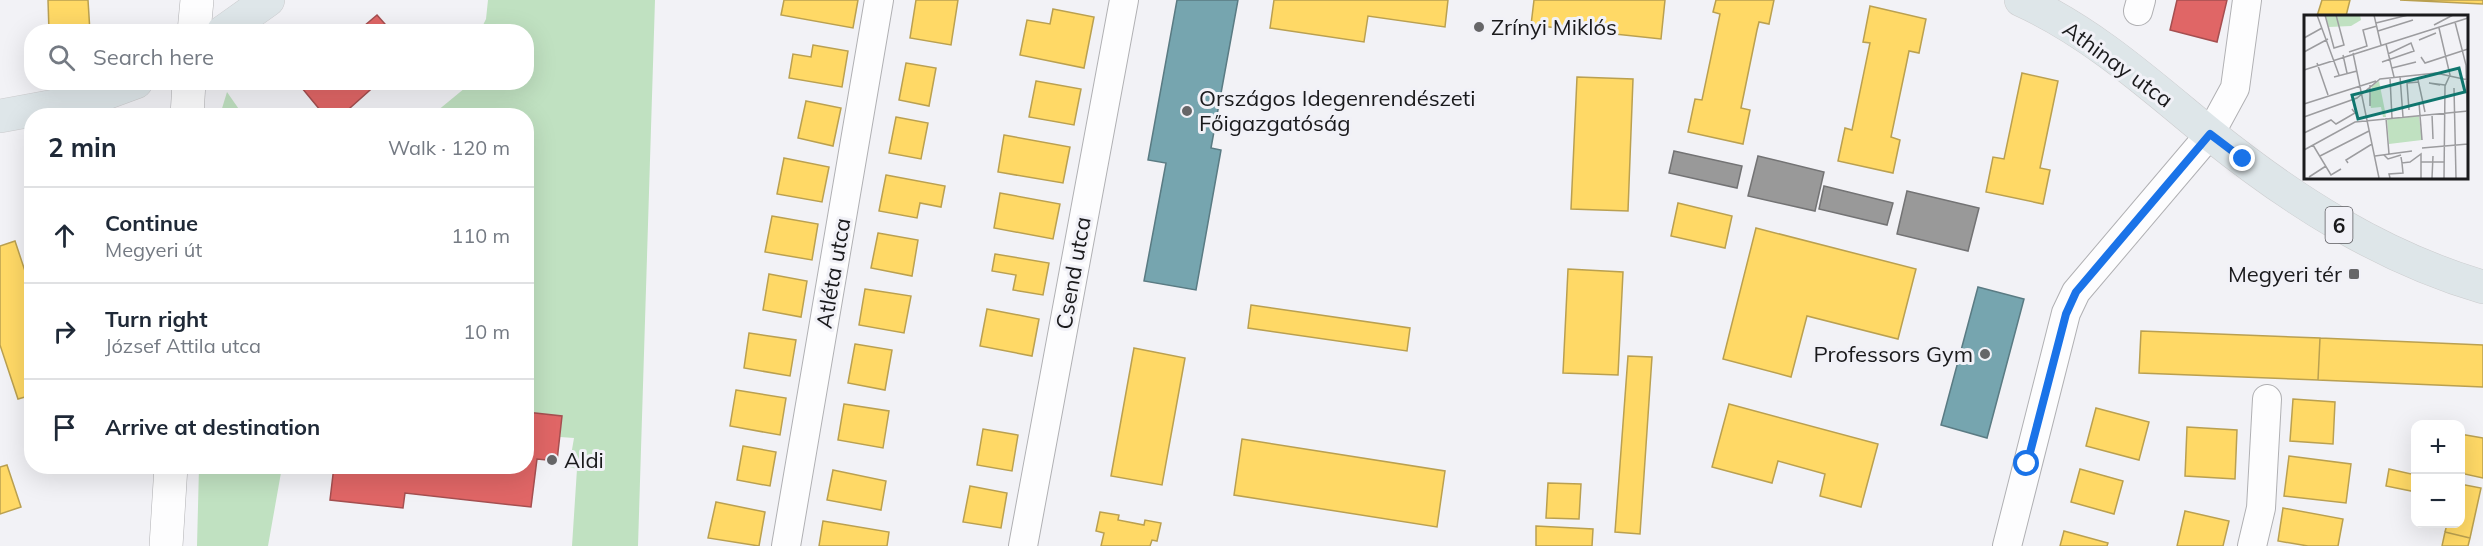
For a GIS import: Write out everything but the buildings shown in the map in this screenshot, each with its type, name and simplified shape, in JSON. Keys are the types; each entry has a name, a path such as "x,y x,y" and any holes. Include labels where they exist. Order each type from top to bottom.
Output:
{"main road":[{"path":"234,24 268,0"},
{"name":"Athinay utca","path":"2021,0 2078,31 2126,64 2210,134"},
{"path":"50,108 87,100 114,90"},
{"path":"0,116 24,113"},
{"name":"6","path":"2210,134 2283,189 2356,235 2411,261 2483,287"}],"street":[{"path":"195,24 197,0"},
{"name":"Atléta utca","path":"786,546 879,0"},
{"name":"Csend utca","path":"1023,546 1124,0"},
{"path":"2007,546 2069,306 2076,292 2111,249 2210,134 2235,88 2247,0"},
{"path":"187,108 188,90"},
{"path":"2252,546 2261,508 2267,399"},
{"path":"166,546 170,474"}],"green space":[{"path":"488,0 655,0 638,546 572,546 577,469 569,467 574,438 560,437 562,416 534,413 534,108 441,108 463,90 534,90 534,24 484,24"},
{"path":"227,92 238,108 222,108"},
{"path":"199,474 281,474 268,546 197,546"}],"place":[{"name":"Zrínyi Miklós","path":"1479,27"},
{"name":"Országos Idegenrendészeti Főigazgatóság","path":"1187,111"},
{"name":"Megyeri tér","path":"2354,274"},
{"name":"Professors Gym","path":"1985,354"},
{"name":"Aldi","path":"552,460"}],"route":[{"path":"2027,464 2066,314 2076,292 2210,134 2243,159"}]}
